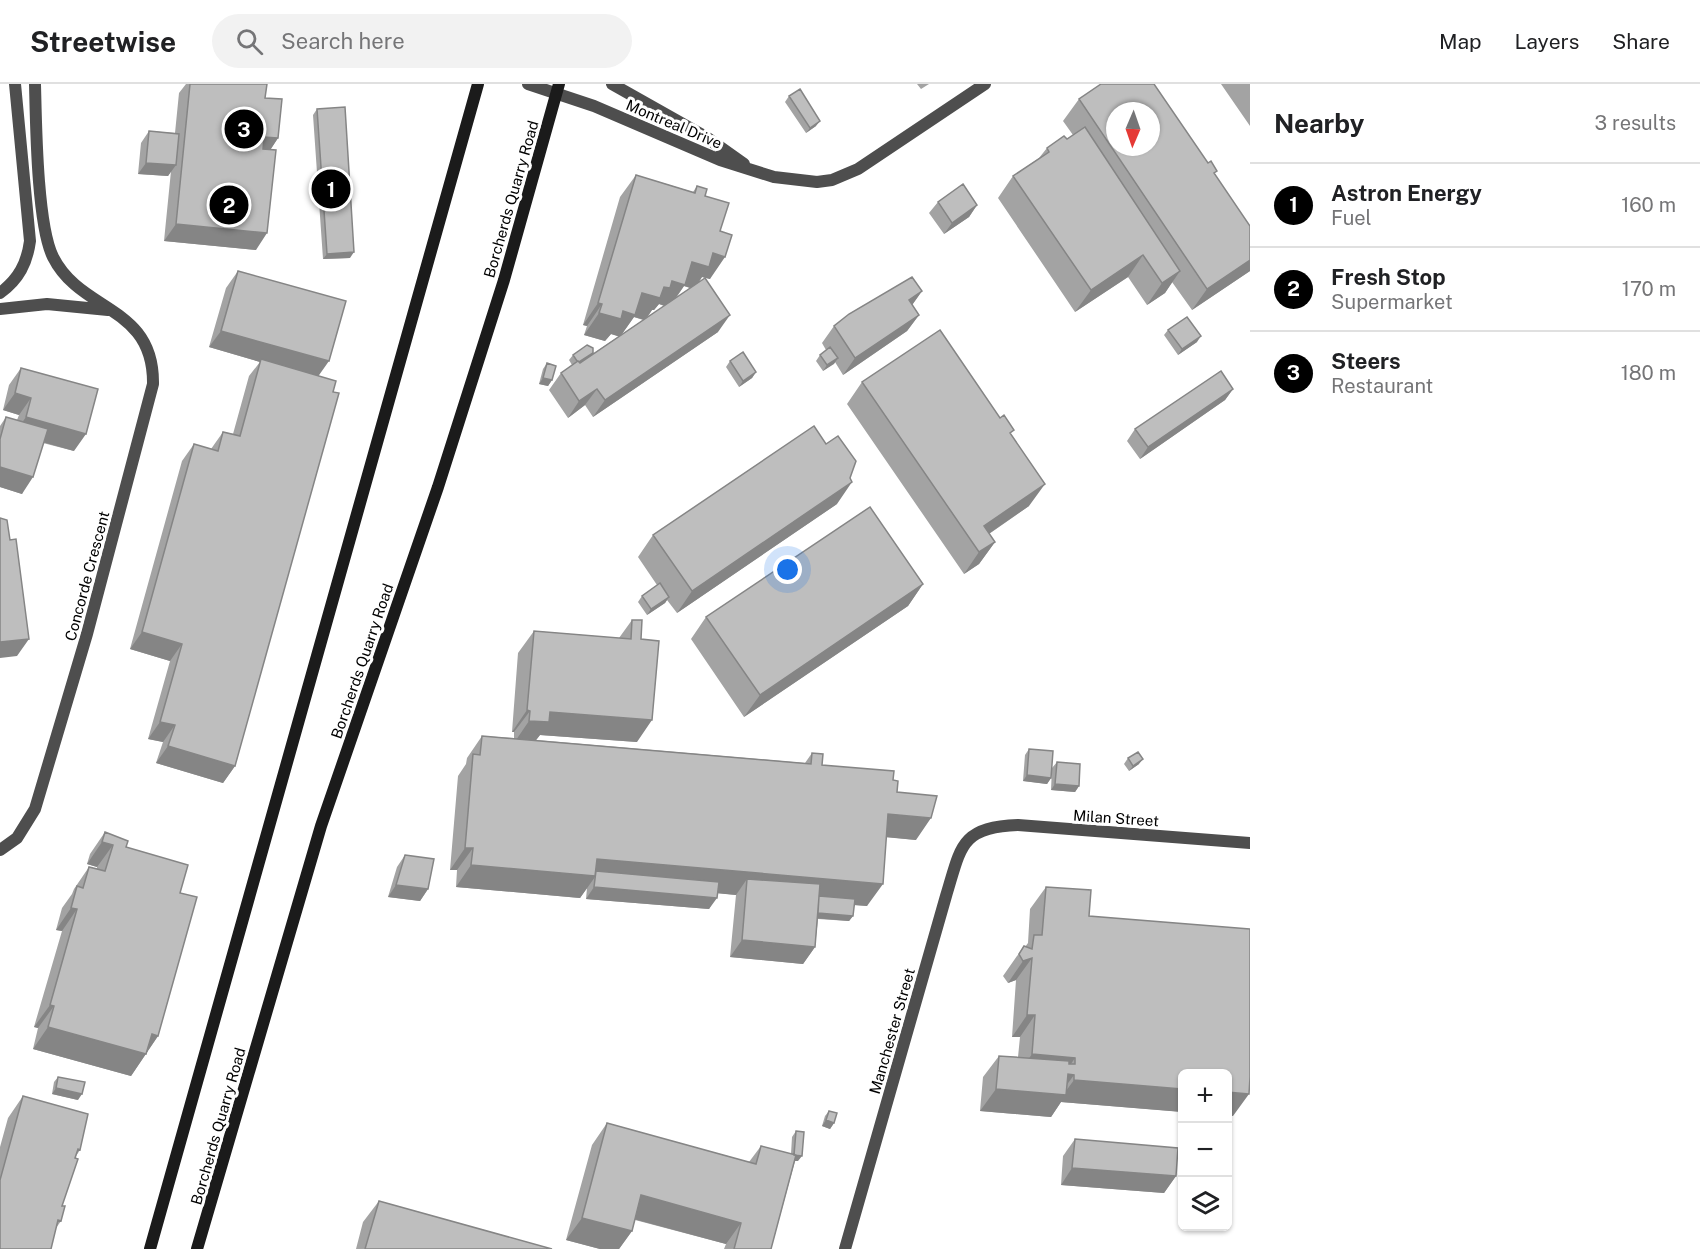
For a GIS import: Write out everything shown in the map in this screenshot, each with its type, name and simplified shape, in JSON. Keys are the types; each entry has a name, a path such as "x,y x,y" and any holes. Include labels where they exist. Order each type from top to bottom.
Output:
{"main road":[{"path":"150,1249 478,84"},
{"name":"Borcherds Quarry Road","path":"197,1249 321,826 438,487 504,280 558,89"}],"street":[{"path":"0,293 20,274 28,258 30,241 15,84"},
{"name":"Concorde Crescent","path":"0,850 17,838 35,810 87,634 149,407 153,368 148,348 129,322 110,310 62,271 53,257 47,240 35,84"},
{"name":"Montreal Drive","path":"528,84 558,89 720,160 747,166 774,177 801,182 832,180 858,170 986,84"},
{"name":"Montreal Drive","path":"612,84 706,137 747,166"},
{"path":"0,309 47,304 110,310"},
{"name":"Milan Street","path":"981,830 1018,825 1250,843"},
{"name":"Manchester Street","path":"845,1249 954,869 961,848 981,830"}],"building":[{"path":"190,84 267,84 265,98 282,99 278,138 264,137 263,149 276,150 267,233 176,224"},
{"path":"1101,84 1154,84 1208,163 1211,161 1217,171 1214,173 1250,226 1250,260 1207,289 1117,156 1160,156 1160,102 1106,102 1106,139 1079,99"},
{"path":"800,89 820,121 810,128 789,96"},
{"path":"345,107 354,252 327,254 317,109"},
{"path":"1085,127 1180,271 1162,283 1143,255 1091,290 1013,176 1049,152 1047,148 1064,136 1067,139"},
{"path":"149,131 179,134 176,165 146,163"},
{"path":"636,175 695,193 697,186 707,189 705,196 729,203 720,231 732,235 725,257 713,253 709,267 692,262 685,285 672,281 670,288 664,287 660,298 642,293 635,315 623,311 621,319 599,313 602,304 598,303"},
{"path":"963,184 977,205 952,223 938,202"},
{"path":"238,271 346,301 329,361 221,331"},
{"path":"912,277 922,291 909,300 919,315 855,358 834,326 849,314"},
{"path":"705,278 730,315 605,400 597,389 579,401 561,373 578,361 580,363"},
{"path":"1187,317 1201,336 1182,349 1168,330"},
{"path":"940,330 1000,418 1004,415 1014,430 1010,433 1045,484 984,526 995,542 979,552 862,382"},
{"path":"587,345 593,348 593,353 577,361 573,355"},
{"path":"830,347 838,358 827,365 820,355"},
{"path":"743,352 756,372 743,381 730,361"},
{"path":"261,359 336,381 333,392 339,393 235,766 168,746 175,725 160,722 182,644 142,632 194,444 218,451 223,432 240,436"},
{"path":"547,363 556,366 552,380 543,378"},
{"path":"21,368 98,389 86,434 26,417 31,398 15,393"},
{"path":"1221,371 1233,389 1148,447 1135,429"},
{"path":"6,417 48,429 33,477 0,467 0,439"},
{"path":"814,426 826,444 838,436 856,461 850,478 852,482 692,591 653,535"},
{"path":"870,507 923,584 760,695 706,617"},
{"path":"0,518 7,520 10,540 16,539 29,639 0,642"},
{"path":"660,583 669,597 651,609 642,596"},
{"path":"632,620 642,620 641,639 659,641 652,720 550,712 549,722 529,721 530,711 527,710 534,631 631,639"},
{"path":"482,736 811,764 812,753 823,754 822,765 894,771 893,780 898,781 897,792 937,796 931,818 888,814 883,884 597,859 595,876 471,865 473,848 465,848 473,754 480,755"},
{"path":"1029,749 1053,751 1051,778 1027,775"},
{"path":"1138,752 1143,759 1133,766 1128,758"},
{"path":"1057,762 1080,764 1079,786 1055,784"},
{"path":"105,832 128,841 126,847 188,865 180,893 197,897 158,1036 152,1034 146,1054 48,1027 54,1006 50,1005 77,909 71,908 77,886 83,888 89,867 105,871 113,845 102,842"},
{"path":"405,855 434,859 428,889 396,885"},
{"path":"596,871 719,882 717,898 594,887"},
{"path":"747,879 820,884 815,947 742,940"},
{"path":"1046,887 1091,890 1089,916 1250,929 1249,1094 1232,1092 1232,1069 1178,1069 1178,1089 1074,1080 1074,1075 1068,1074 1066,1095 996,1089 999,1056 1069,1061 1069,1064 1075,1064 1075,1058 1032,1054 1035,1015 1027,1015 1032,958 1023,961 1019,954 1024,946 1032,949 1034,935 1042,935"},
{"path":"819,896 855,899 853,916 818,913"},
{"path":"58,1077 85,1082 82,1094 56,1088"},
{"path":"23,1096 88,1114 80,1150 78,1149 75,1158 78,1159 62,1206 65,1206 61,1221 58,1220 51,1249 0,1249 0,1180"},
{"path":"829,1111 837,1113 834,1123 826,1120"},
{"path":"607,1123 756,1164 761,1146 796,1155 771,1249 734,1249 741,1223 641,1195 632,1231 582,1218"},
{"path":"796,1131 804,1132 802,1156 794,1155"},
{"path":"1075,1139 1178,1148 1176,1176 1072,1168"},
{"path":"379,1201 552,1249 365,1249"}],"place":[{"name":"Steers","path":"244,129"},
{"name":"Astron Energy","path":"331,189"},
{"name":"Fresh Stop","path":"229,205"}]}
